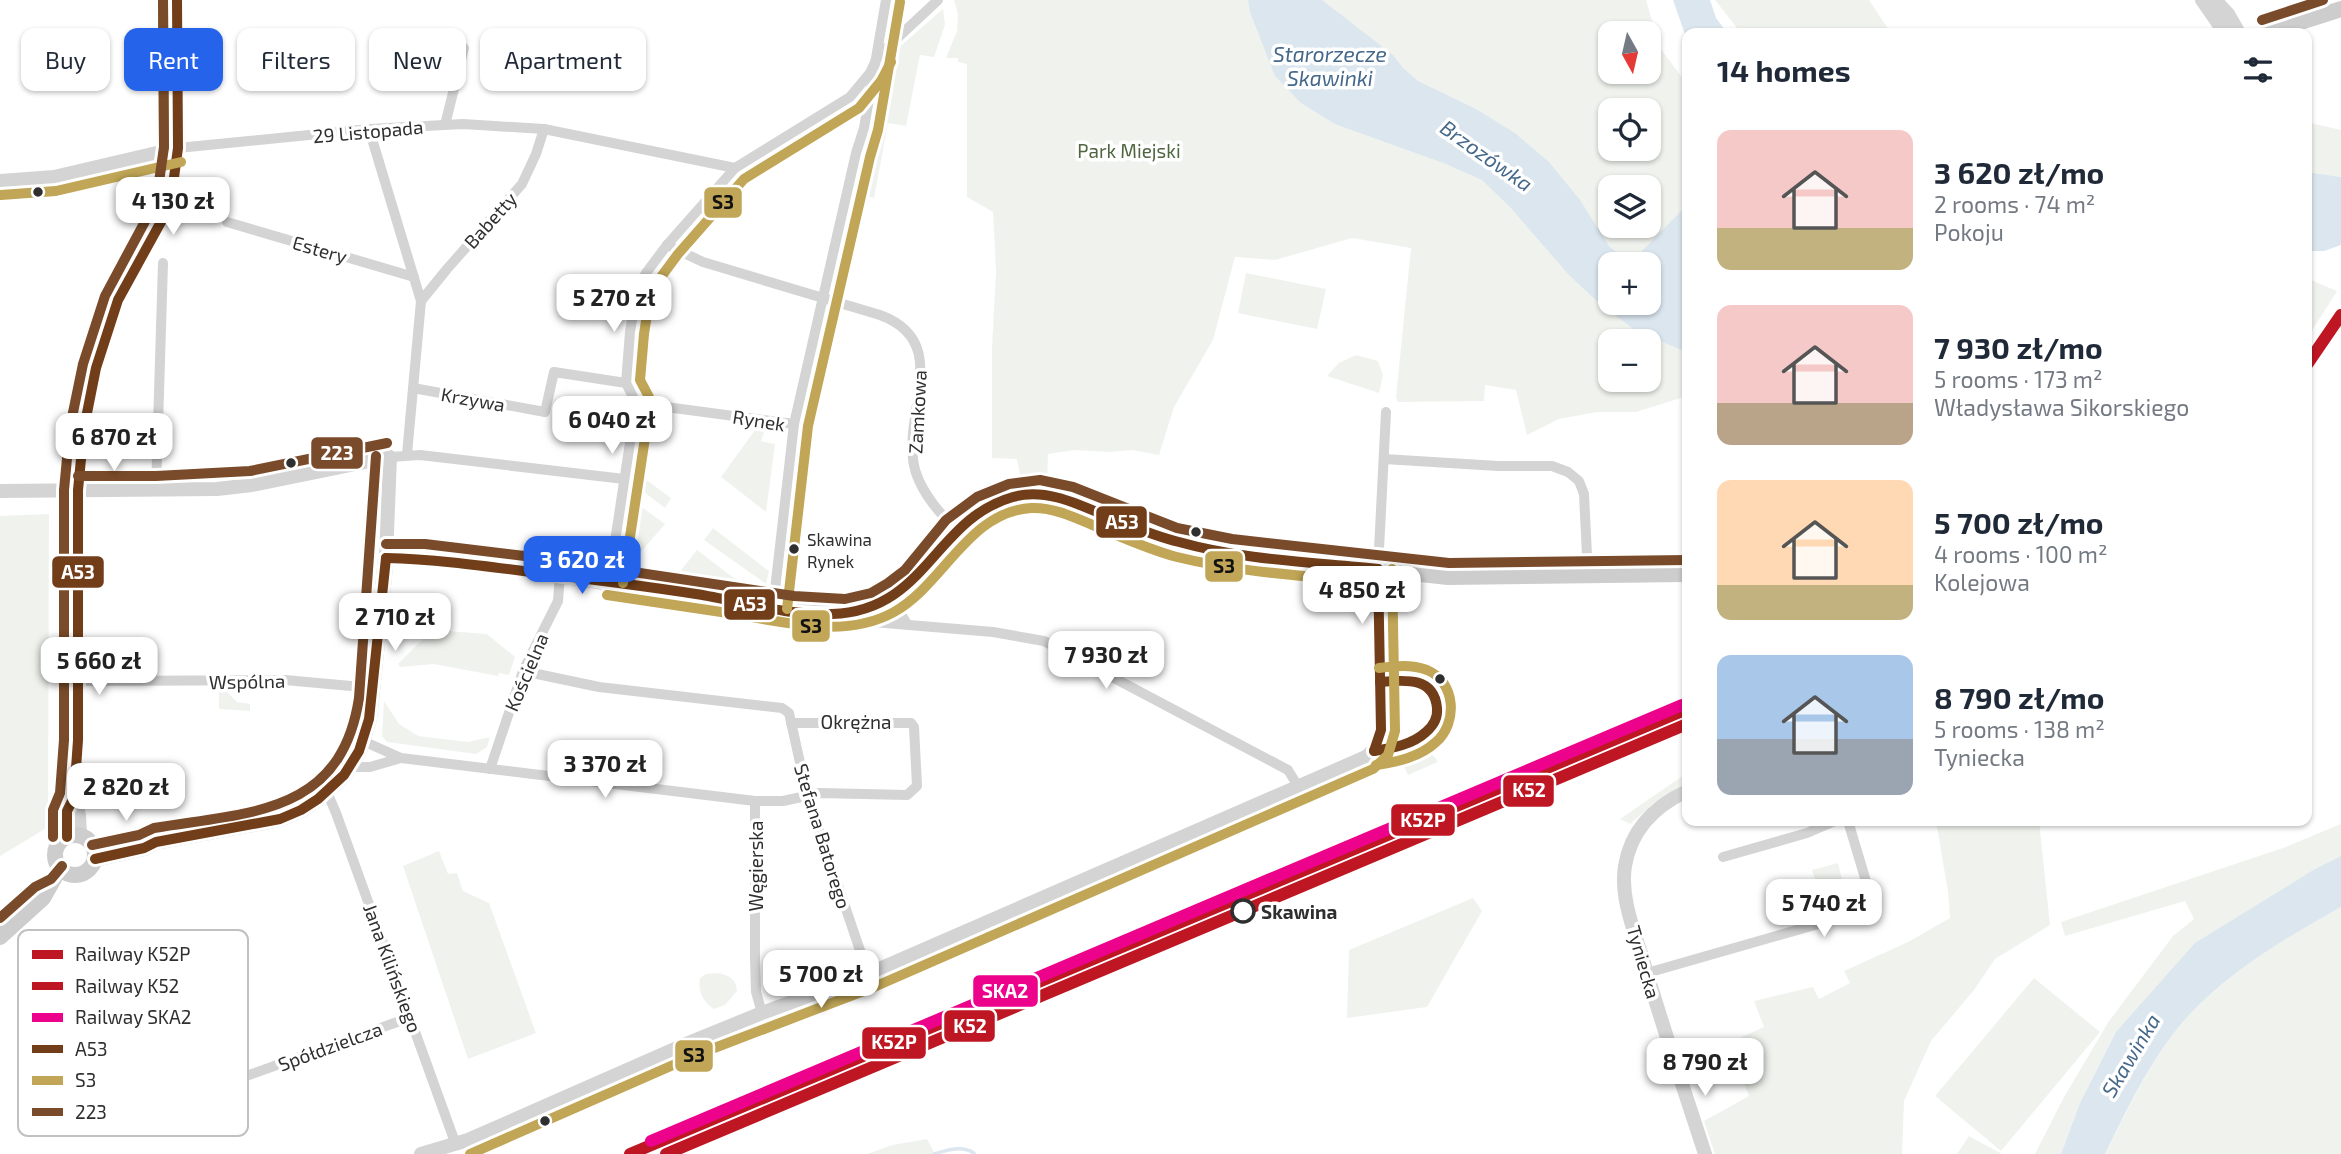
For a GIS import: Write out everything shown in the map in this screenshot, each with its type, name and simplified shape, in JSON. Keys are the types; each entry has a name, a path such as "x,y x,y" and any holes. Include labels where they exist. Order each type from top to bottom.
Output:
{"main road":[{"path":"2282,28 2341,9"},
{"path":"94,853 144,848 156,842 271,822 301,810 327,792 349,767 363,741 369,719 386,558 423,558 609,581 833,614 856,612 876,606 915,580 956,530 976,513 1003,500 1023,495 1048,495 1189,545 1230,553 1464,577 1682,574"},
{"path":"73,837 90,842 94,853 89,870 85,873 66,872 57,863 56,851 62,841 73,837"},
{"path":"0,937 43,898 59,891 66,872"}],"street":[{"path":"73,837 67,811 74,797 78,681 79,490 83,428 99,356 118,300 162,220 172,192 178,148 177,0"},
{"path":"794,424 867,115 886,0"},
{"path":"609,581 636,403 626,383 630,332 637,290 646,273 735,168 850,97 870,74 878,56 938,0"},
{"path":"2202,0 2222,28"},
{"path":"2215,0 2228,13 2236,28"},
{"path":"445,125 453,91"},
{"path":"850,97 858,102 867,115"},
{"name":"29 Listopada","path":"0,181 54,177 178,148 463,124 544,129 735,168"},
{"name":"Babetty","path":"421,301 522,184 544,129"},
{"path":"369,130 421,301 407,454"},
{"name":"Estery","path":"227,222 414,276"},
{"name":"Zamkowa","path":"667,246 747,276 892,320 908,331 918,349 920,368 913,434 916,471 939,512 956,530"},
{"path":"156,490 163,263"},
{"name":"Krzywa","path":"413,388 545,412 554,372 626,383"},
{"name":"Rynek","path":"636,403 794,424 777,607"},
{"path":"421,1154 456,1145 762,1013 868,974 1366,758 1378,744 1381,730 1378,569 1386,412"},
{"path":"0,491 156,490 252,485 407,454 624,479"},
{"path":"386,558 390,457"},
{"path":"1384,459 1498,466 1552,466 1568,472 1579,481 1584,494 1588,576"},
{"name":"Kościelna","path":"490,769 523,671 558,601 560,575"},
{"path":"896,595 907,624"},
{"path":"856,612 873,622 993,632 1044,641 1289,770 1299,788"},
{"path":"523,671 599,687 782,708 789,713 791,723"},
{"name":"Wspólna","path":"78,681 285,680 373,688"},
{"name":"Okrężna","path":"791,723 903,721 914,727 918,786 913,792 907,795 807,794"},
{"name":"Stefana Batorego","path":"791,723 807,794 868,974"},
{"path":"363,741 401,758 755,801 783,801 807,794"},
{"path":"349,767 370,767 401,758"},
{"name":"Jana Kilińskiego","path":"327,792 456,1145"},
{"name":"Tyniecka","path":"1682,794 1660,806 1645,820 1634,838 1626,860 1623,880 1626,902 1647,973 1705,1154"},
{"name":"Węgierska","path":"755,801 756,992 762,1013"},
{"path":"1723,858 1823,826"},
{"path":"1647,973 1874,908 1849,826"},
{"name":"Spółdzielcza","path":"248,1075 411,1017"}],"green space":[{"name":"Park Miejski","path":"954,0 1646,0 1652,21 1598,21 1598,84 1661,84 1661,49 1682,77 1682,398 1636,412 1597,412 1559,419 1527,435 1516,390 1485,385 1484,401 1398,402 1396,397 1411,248 1352,238 1275,260 1235,257 1213,340 1174,407 1159,455 1132,450 1075,450 1048,454 1047,481 1021,480 1017,459 992,458 992,346 996,272 993,212 967,197 967,64 958,62 958,58 946,58 957,31 958,14"},
{"path":"1715,0 1869,0 1888,28 1737,28"},
{"path":"943,9 945,25 934,57 920,55 906,126 888,123 874,198 858,193 888,57"},
{"path":"2312,123 2341,130 2341,177 2312,173"},
{"path":"1246,273 1326,289 1317,329 1238,313"},
{"path":"2312,281 2337,291 2312,331"},
{"path":"1356,355 1378,361 1383,375 1379,393 1327,376 1339,363"},
{"path":"755,430 764,432 761,441 775,444 766,512 721,477"},
{"path":"638,474 671,498 665,508 636,486"},
{"path":"629,498 665,524 634,560 653,575 675,578 697,550 751,591 621,574 620,549 624,547"},
{"path":"49,514 48,827 0,856 0,516"},
{"path":"713,528 769,571 766,584 704,540"},
{"path":"432,630 487,634 515,657 509,675 499,673 498,676 434,664 400,667 398,664"},
{"path":"219,689 225,690 237,702 250,704 250,711 219,709"},
{"path":"384,701 399,724 418,736 468,742 490,737 487,747 476,754 387,742 382,736"},
{"path":"1428,754 1434,756 1438,762 1408,775 1403,764"},
{"path":"1682,776 1682,785 1655,802 1630,824 1620,819"},
{"path":"2341,824 2341,856 2315,869 2116,1032 2080,1103 2061,1154 2035,1154 2064,1097 2109,1021 2173,936 2194,919 2185,901 2065,936 2061,922 2283,848"},
{"path":"1937,826 2040,826 2050,925 1995,959 1974,990 1931,1041 1904,1101 1902,1154 1715,1154 1704,1121 1749,1096 1729,1043 1764,1027 1754,1001 1813,987 1819,999 1850,983 1844,971 1908,942 1950,918"},
{"path":"439,851 448,874 457,873 463,891 489,903 536,1033 468,1059 403,866"},
{"path":"1838,863 1847,901 1824,908 1812,870"},
{"path":"1473,898 1482,911 1427,1007 1347,1018 1349,950"},
{"path":"2341,907 2341,1154 2105,1154 2159,1054 2198,1006 2235,973"},
{"path":"719,973 732,979 737,991 725,1005 714,1009 702,996 700,978 706,974"},
{"path":"2034,978 2100,1032 2001,1151 1935,1096"},
{"path":"1969,1136 2002,1154 1957,1154"},
{"path":"927,1139 935,1154 867,1154 892,1145"}],"water":[{"name":"Starorzecze Skawinki","path":"1248,0 1322,0 1393,55 1418,81 1476,109 1515,133 1549,162 1580,200 1598,229 1598,238 1604,238 1616,252 1598,252 1598,302 1569,275 1510,207 1482,180 1446,164 1335,124 1301,103 1275,76 1250,12"},
{"path":"1673,0 1710,0 1716,18 1723,28 1683,28"},
{"path":"2312,173 2341,177 2341,245 2324,251 2312,251"},
{"name":"Starorzecze Skawinki","path":"1682,210 1682,350 1661,341 1661,329 1633,329 1615,315 1661,315 1661,252 1641,252 1655,238 1661,238 1661,232"},
{"name":"Skawinka","path":"2341,856 2341,907 2235,973 2198,1006 2169,1039 2149,1070 2105,1154 2061,1154 2080,1103 2116,1032 2195,943 2315,869"}],"waterway":[{"path":"934,1154 959,1149 974,1153"}],"rail line":[{"name":"K52P","path":"2312,357 2341,315"},
{"name":"SKA2","path":"651,1141 1682,705"},
{"name":"K52P","path":"630,1154 1682,711"},
{"name":"K52","path":"666,1154 1682,726"}],"transit line":[{"name":"S3","path":"163,0 164,148"},
{"name":"223","path":"53,837 53,810 60,793 64,740 64,490 70,427 83,364 105,296 149,214 158,189 164,147 163,0"},
{"name":"A53","path":"67,837 67,811 74,797 78,740 78,490 84,428 96,368 118,300 162,220 172,192 178,148 177,0"},
{"name":"223","path":"2262,20 2323,0"},
{"name":"S3","path":"787,609 808,426 878,130 900,2"},
{"name":"S3","path":"649,397 640,380 650,295 658,281 678,254 744,179 859,108 881,81 891,62"},
{"name":"S3","path":"1,195 56,191 181,162"},
{"name":"S3","path":"623,583 650,405"},
{"name":"223","path":"78,476 156,476 250,471 387,443"},
{"name":"223","path":"92,845 139,835 154,828 255,811 285,801 311,787 333,766 349,737 359,698 376,456"},
{"name":"223","path":"386,544 425,544 533,557 794,596 845,599 871,593 905,570 946,520 977,497 1009,484 1040,480 1073,487 1177,528 1232,539 1449,563 1682,560"},
{"name":"A53","path":"386,558 588,579 696,594 781,610 832,614 864,609 889,598 910,581 965,524 986,508 1013,497 1036,494 1071,502 1169,540 1203,548 1278,560 1378,569"},
{"name":"S3","path":"607,595 791,624 833,627 854,625 894,612 912,600 973,535 990,522 1009,512 1031,508 1059,512 1177,557 1226,567 1377,583"},
{"name":"A53","path":"95,859 144,848 156,842 280,819 318,799 344,775 359,751 369,719 386,558"},
{"name":"A53","path":"1374,751 1381,730 1378,569"},
{"name":"S3","path":"470,1154 696,1055 874,987 1373,769 1388,755 1395,731 1392,569"},
{"name":"S3","path":"1376,765 1408,758 1430,747 1443,734 1448,724 1451,703 1444,684 1427,670 1397,666 1379,668"},
{"name":"A53","path":"1374,751 1414,740 1429,730 1437,712 1435,698 1424,685 1408,681 1380,682"},
{"name":"223","path":"0,918 35,887 51,879 62,866"}],"place":[{"name":"Skawina Rynek","path":"794,549"},
{"name":"Skawina","path":"1243,911"}],"water label":[{"name":"Brzozówka","path":"1487,155"}]}
